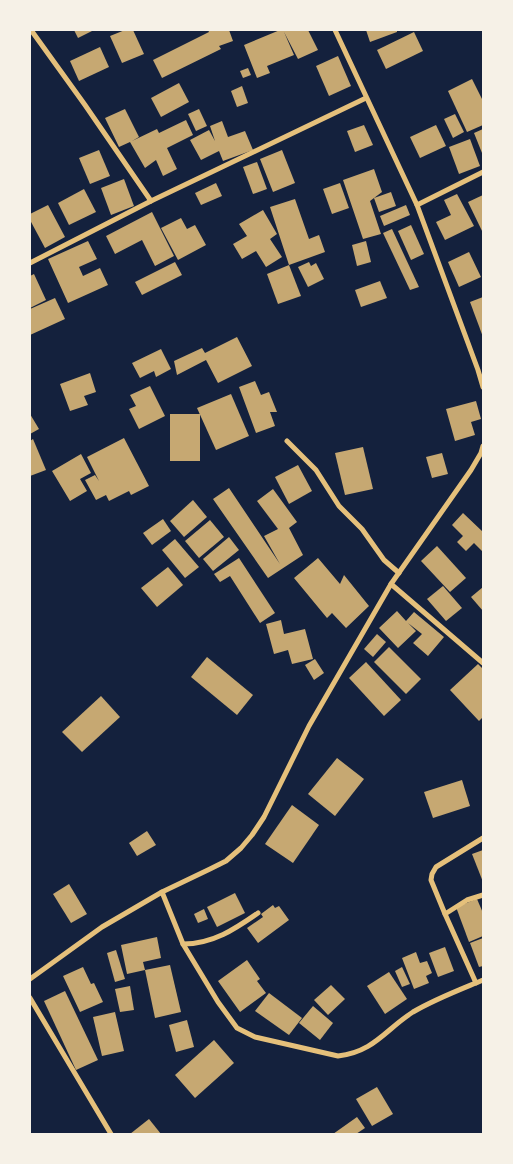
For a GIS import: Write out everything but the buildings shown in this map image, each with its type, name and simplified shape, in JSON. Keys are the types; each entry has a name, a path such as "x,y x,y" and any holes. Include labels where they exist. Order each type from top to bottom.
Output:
{"street":[{"path":"31,30 151,201"},
{"path":"335,30 417,206 483,387"},
{"path":"30,263 151,201 366,98"},
{"path":"417,206 483,172"},
{"path":"287,441 316,470 339,506 362,529 384,560 399,573"},
{"path":"30,979 102,927 162,892 226,861 241,848 264,817 309,726 391,584 471,470 483,446"},
{"path":"391,584 483,662"},
{"path":"476,983 444,914 431,880 436,867 483,838"},
{"path":"162,892 183,944 218,1002 237,1028 255,1038 338,1056 357,1052 379,1041 412,1013 440,998 483,980"},
{"path":"444,914 467,900 483,895"},
{"path":"183,944 195,944 213,940 238,927 258,913"},
{"path":"30,998 111,1134"}]}
